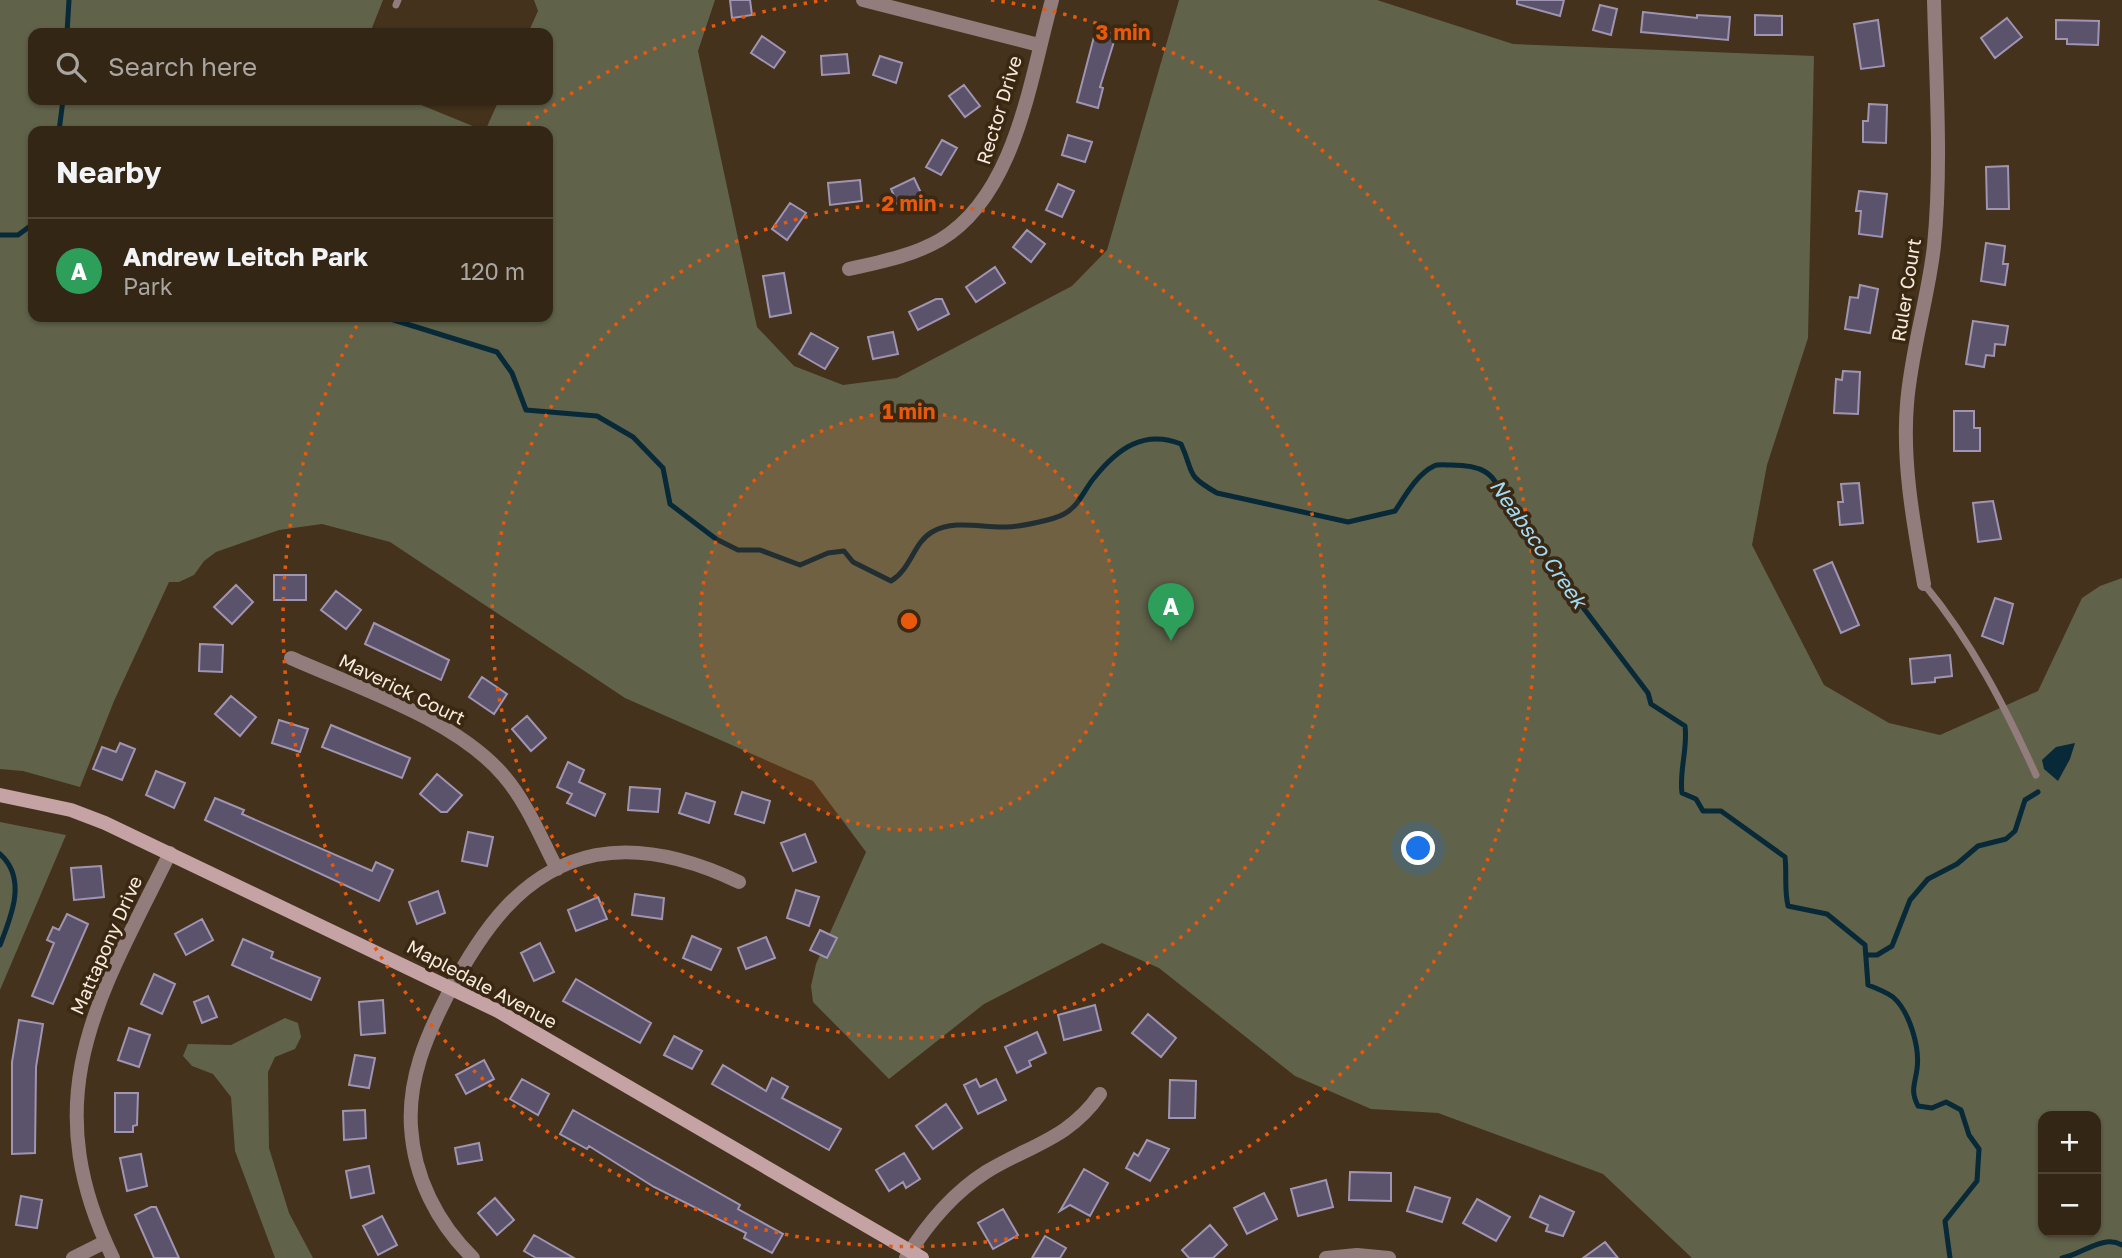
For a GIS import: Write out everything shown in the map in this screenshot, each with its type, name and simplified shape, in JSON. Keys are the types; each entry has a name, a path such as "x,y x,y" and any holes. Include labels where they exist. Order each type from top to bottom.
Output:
{"street":[{"path":"863,0 1039,45"},
{"name":"Rector Drive","path":"849,269 919,250 952,232 975,210 996,182 1006,160 1052,0"},
{"name":"Ruler Court","path":"1924,584 1906,439 1909,384 1927,297 1934,243 1937,161 1934,0"},
{"name":"Maverick Court","path":"291,658 433,722 464,740 486,758 516,792 557,869"},
{"name":"Mapledale Avenue","path":"0,795 71,810 170,853 452,987 913,1256"},
{"name":"Mattapony Drive","path":"113,1258 82,1174 77,1115 81,1066 100,996 170,853"},
{"path":"473,1258 433,1204 420,1176 411,1125 418,1062 430,1028 472,949 513,899 557,869 596,855 651,854 701,866 739,882"},
{"path":"913,1256 930,1222 962,1190 985,1173 1071,1127 1100,1094"},
{"path":"74,1258 105,1242"},
{"path":"1326,1258 1357,1255 1389,1258"}],"lane":[{"path":"1924,584 1946,611 1989,677 2036,775"}],"green space":[{"path":"0,0 383,0 372,28 28,28 28,105 421,105 473,126 28,126 28,322 553,322 553,126 487,126 497,105 553,105 553,28 530,28 538,11 534,0 715,0 698,51 757,327 794,366 843,385 897,378 1072,286 1107,250 1179,0 1377,0 1513,44 1814,56 1808,338 1767,465 1752,545 1824,685 1889,723 1940,735 2038,691 2082,598 2100,586 2122,578 2122,1258 1692,1258 1603,1174 1438,1113 1371,1109 1295,1076 1159,968 1102,943 984,1004 889,1079 813,1002 811,986 816,964 866,852 813,781 625,698 390,542 322,524 279,530 216,552 204,561 194,575 179,582 169,582 114,701 80,787 23,771 0,769"},
{"path":"0,822 66,835 0,990"},
{"path":"285,1018 298,1023 301,1037 295,1049 275,1057 268,1072 269,1148 289,1213 313,1258 275,1258 235,1151 231,1097 213,1074 192,1066 183,1056 188,1044 231,1045"}],"water":[{"path":"2075,743 2058,781 2044,769 2042,760 2056,747"}],"building":[{"path":"730,0 750,0 752,15 732,18"},
{"path":"1517,0 1564,0 1560,16 1517,4"},
{"path":"1600,5 1617,9 1611,35 1593,30"},
{"path":"1643,12 1697,18 1697,15 1730,17 1728,40 1641,32"},
{"path":"1755,15 1782,16 1782,35 1755,35"},
{"path":"2007,18 2022,37 1995,58 1981,38"},
{"path":"1878,20 1884,66 1861,69 1854,24"},
{"path":"2056,20 2099,21 2098,45 2067,44 2067,39 2056,39"},
{"path":"1096,29 1116,35 1100,87 1103,88 1098,108 1077,102"},
{"path":"762,36 785,52 774,68 751,53"},
{"path":"847,54 849,73 822,75 821,56"},
{"path":"880,56 902,63 896,83 873,75"},
{"path":"964,85 980,106 965,117 949,96"},
{"path":"1869,104 1887,105 1886,143 1863,142 1863,121 1868,121"},
{"path":"1068,135 1092,142 1085,162 1062,155"},
{"path":"942,140 957,148 941,175 926,167"},
{"path":"2008,166 2009,209 1987,209 1986,167"},
{"path":"914,178 922,195 899,207 891,189"},
{"path":"860,180 862,201 830,205 828,183"},
{"path":"1058,184 1074,191 1062,217 1046,210"},
{"path":"1859,191 1887,194 1882,237 1859,234 1861,211 1856,211"},
{"path":"790,203 806,213 787,240 772,229"},
{"path":"1027,230 1045,244 1031,262 1013,247"},
{"path":"1986,243 2005,246 2003,264 2008,264 2005,285 1981,281"},
{"path":"995,267 1005,283 976,302 966,287"},
{"path":"784,273 791,313 770,317 763,276"},
{"path":"1860,285 1878,289 1870,333 1845,329 1850,297 1858,298"},
{"path":"936,299 942,299 949,314 918,330 909,312"},
{"path":"1973,321 2008,326 2005,345 1995,344 1994,356 1986,355 1984,367 1966,364"},
{"path":"893,332 898,354 873,359 868,337"},
{"path":"811,333 838,348 825,369 799,354"},
{"path":"1843,371 1860,372 1858,414 1834,413 1836,379 1842,380"},
{"path":"1954,411 1974,411 1974,428 1980,428 1980,451 1954,451"},
{"path":"1859,483 1863,523 1840,525 1838,502 1843,502 1841,484"},
{"path":"1993,501 2001,539 1978,542 1973,503"},
{"path":"1832,562 1859,625 1841,633 1814,570"},
{"path":"274,575 306,575 306,600 274,600"},
{"path":"236,585 253,602 232,624 214,607"},
{"path":"336,591 361,610 346,629 321,610"},
{"path":"1995,598 2013,604 2003,644 1982,636"},
{"path":"374,623 449,660 441,680 365,644"},
{"path":"200,644 223,645 222,672 199,671"},
{"path":"1950,655 1952,676 1935,678 1935,682 1912,684 1910,659"},
{"path":"482,677 507,694 494,714 469,697"},
{"path":"231,696 256,717 240,736 215,714"},
{"path":"527,716 546,738 531,751 512,729"},
{"path":"279,720 308,729 300,752 272,743"},
{"path":"331,725 410,758 402,778 322,747"},
{"path":"120,743 135,749 122,780 93,769 102,747 116,752"},
{"path":"568,762 584,770 579,782 605,794 595,816 567,803 572,794 557,787"},
{"path":"156,771 185,783 174,808 146,795"},
{"path":"437,774 462,795 447,812 441,812 420,794"},
{"path":"630,787 660,789 658,812 628,810"},
{"path":"742,792 770,801 764,823 735,814"},
{"path":"686,793 715,802 709,823 679,813"},
{"path":"215,798 244,810 242,814 372,871 376,862 393,870 379,901 205,820"},
{"path":"468,832 493,837 487,866 462,861"},
{"path":"805,834 816,862 793,871 781,843"},
{"path":"101,866 104,897 74,900 71,868"},
{"path":"796,890 819,897 809,926 787,918"},
{"path":"438,891 445,913 417,924 409,902"},
{"path":"635,894 664,898 662,919 632,915"},
{"path":"598,897 607,919 576,931 568,910"},
{"path":"67,914 88,924 53,1004 32,996 54,943 47,940 53,927 59,930"},
{"path":"202,919 213,940 186,955 175,934"},
{"path":"820,930 837,938 827,958 810,950"},
{"path":"692,936 721,949 711,970 683,958"},
{"path":"766,937 775,958 746,969 738,948"},
{"path":"243,939 273,952 271,958 320,978 311,1000 232,965"},
{"path":"540,943 554,972 534,981 521,953"},
{"path":"154,974 175,984 162,1014 141,1004"},
{"path":"576,979 651,1023 640,1043 563,1001"},
{"path":"208,996 217,1017 202,1023 194,1002"},
{"path":"383,1000 385,1033 361,1035 359,1002"},
{"path":"1095,1005 1101,1030 1064,1040 1058,1015"},
{"path":"1148,1014 1176,1038 1161,1057 1132,1033"},
{"path":"19,1020 43,1024 36,1067 35,1153 12,1154 12,1062"},
{"path":"129,1028 150,1035 139,1067 118,1060"},
{"path":"1037,1032 1046,1053 1029,1061 1031,1066 1017,1073 1005,1047"},
{"path":"674,1036 702,1051 692,1069 664,1055"},
{"path":"355,1055 375,1058 369,1088 349,1085"},
{"path":"484,1060 494,1079 466,1094 456,1075"},
{"path":"723,1065 766,1091 772,1078 788,1087 782,1098 841,1129 829,1150 712,1084"},
{"path":"522,1079 549,1094 538,1115 510,1099"},
{"path":"976,1079 980,1087 996,1079 1006,1100 978,1114 964,1085"},
{"path":"1170,1080 1196,1081 1195,1118 1169,1118"},
{"path":"115,1093 138,1093 137,1125 133,1126 133,1132 115,1132"},
{"path":"946,1104 962,1128 933,1149 916,1126"},
{"path":"365,1110 366,1138 344,1140 343,1111"},
{"path":"573,1110 740,1205 738,1209 783,1234 772,1253 744,1238 746,1233 654,1187 589,1146 587,1149 560,1134"},
{"path":"1147,1140 1169,1149 1150,1181 1126,1168 1134,1153 1138,1156"},
{"path":"479,1143 482,1160 458,1164 455,1148"},
{"path":"904,1153 920,1179 906,1188 903,1182 889,1191 876,1170"},
{"path":"141,1154 147,1186 127,1191 120,1158"},
{"path":"369,1166 374,1193 351,1198 346,1171"},
{"path":"1084,1169 1108,1183 1090,1216 1070,1205 1060,1211"},
{"path":"1350,1172 1391,1173 1391,1201 1349,1200"},
{"path":"1326,1180 1333,1207 1298,1216 1291,1189"},
{"path":"1415,1187 1450,1198 1442,1222 1407,1211"},
{"path":"1264,1193 1277,1219 1247,1234 1234,1208"},
{"path":"21,1196 42,1200 37,1228 16,1225"},
{"path":"1540,1196 1574,1212 1563,1236 1546,1231 1548,1225 1530,1217"},
{"path":"495,1198 514,1220 497,1235 478,1213"},
{"path":"1477,1199 1510,1217 1496,1241 1463,1223"},
{"path":"156,1207 179,1258 154,1258 135,1215"},
{"path":"1003,1209 1018,1235 993,1249 978,1223"},
{"path":"382,1216 397,1245 378,1255 363,1226"},
{"path":"1210,1225 1227,1245 1213,1258 1189,1258 1182,1250"},
{"path":"534,1235 574,1258 536,1258 524,1251"},
{"path":"1045,1236 1066,1248 1060,1258 1032,1258"},
{"path":"1605,1242 1618,1258 1583,1258"}],"waterway":[{"path":"67,28 69,0"},
{"path":"60,126 62,105"},
{"name":"Neabsco Creek","path":"0,235 18,235 28,228"},
{"name":"Neabsco Creek","path":"400,322 497,352 512,373 526,410 597,416 633,437 663,468 670,504 716,539 738,550 760,550 800,565 828,553 844,551 853,562 891,581 904,569 921,542 941,528 959,525 1012,527 1064,514 1112,458 1132,444 1143,441 1168,440 1181,444 1192,473 1199,482 1217,493 1348,522 1395,511 1417,480 1436,465 1470,466 1485,472 1496,483 1502,501 1648,693 1651,704 1685,726 1682,793 1696,799 1703,811 1721,811 1785,857 1788,906 1827,914 1865,945 1868,985 1893,997 1909,1021 1918,1060 1914,1091 1918,1106 1932,1108 1946,1102 1961,1110 1969,1135 1979,1149 1977,1181 1945,1221 1950,1258"},
{"path":"1866,955 1877,955 1892,946 1910,900 1928,879 1957,864 1978,846 2006,839 2015,831 2025,800 2038,792"},
{"path":"0,854 13,874 15,885 9,922 0,945"},
{"name":"Neabsco Creek","path":"2062,1258 2100,1243 2115,1242 2122,1245"}],"place":[{"name":"Andrew Leitch Park","path":"1171,641"}]}
